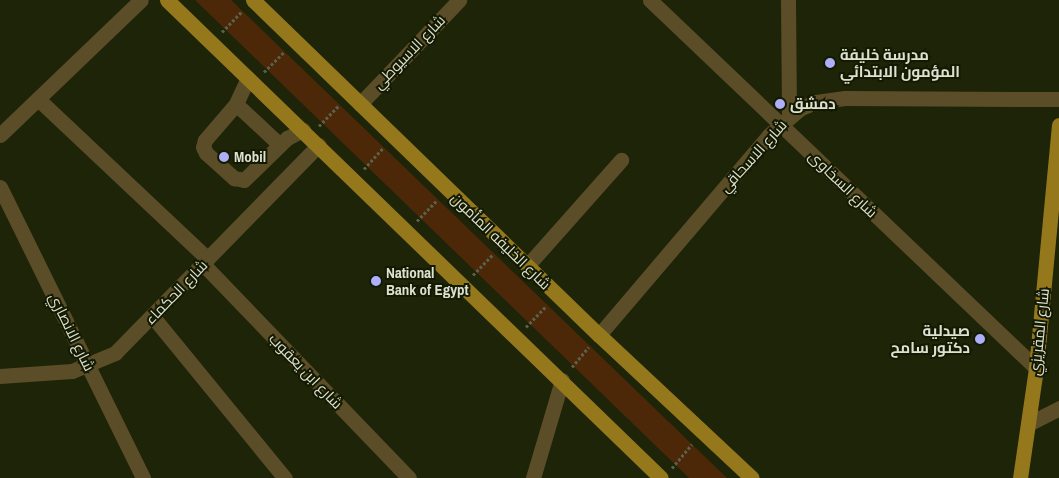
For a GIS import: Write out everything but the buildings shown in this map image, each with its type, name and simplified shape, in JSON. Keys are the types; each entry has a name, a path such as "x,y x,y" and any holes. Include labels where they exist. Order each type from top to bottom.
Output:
{"main road":[{"path":"167,0 562,380 665,475"},
{"name":"شارع الخليفه المأمون","path":"249,4 294,40 557,295 752,478"},
{"name":"شارع المقريزي","path":"1020,478 1036,368 1059,125"}],"street":[{"path":"0,135 141,0"},
{"name":"شارع الاسيوطي","path":"355,99 459,0"},
{"name":"شارع السخاوى","path":"650,0 784,120 1036,368"},
{"path":"784,120 788,0"},
{"path":"251,80 236,104 205,140 203,147 206,153 234,178 244,180 280,145 310,137"},
{"name":"شارع الاسحاقي","path":"599,335 784,120 816,102 846,98 1059,99"},
{"name":"شارع ابن يعقوب","path":"38,99 206,262 409,478"},
{"path":"236,104 280,145"},
{"name":"شارع الحكماء","path":"0,376 56,374 88,366 121,348 206,262 310,137"},
{"path":"528,266 621,160"},
{"name":"شارع الانصاري","path":"0,187 143,478"},
{"path":"153,317 285,478"},
{"path":"533,478 562,380"},
{"path":"1028,424 1059,408"}],"path":[{"path":"212,43 249,4"},
{"path":"251,80 294,40"},
{"path":"310,137 355,99"},
{"path":"354,179 394,137"},
{"path":"407,230 447,189"},
{"path":"464,284 504,243"},
{"path":"517,336 557,295"},
{"path":"562,380 599,335"},
{"path":"665,475 702,432"}],"shaded area":[{"path":"195,0 231,0 727,478 689,478"}],"place":[{"name":"مدرسة خليفة المؤمون الابتدائي","path":"830,63"},
{"name":"دمشق","path":"780,104"},
{"name":"Mobil","path":"224,157"},
{"name":"National Bank of Egypt","path":"376,281"},
{"name":"صيدلية دكتور سامح","path":"980,339"}]}
